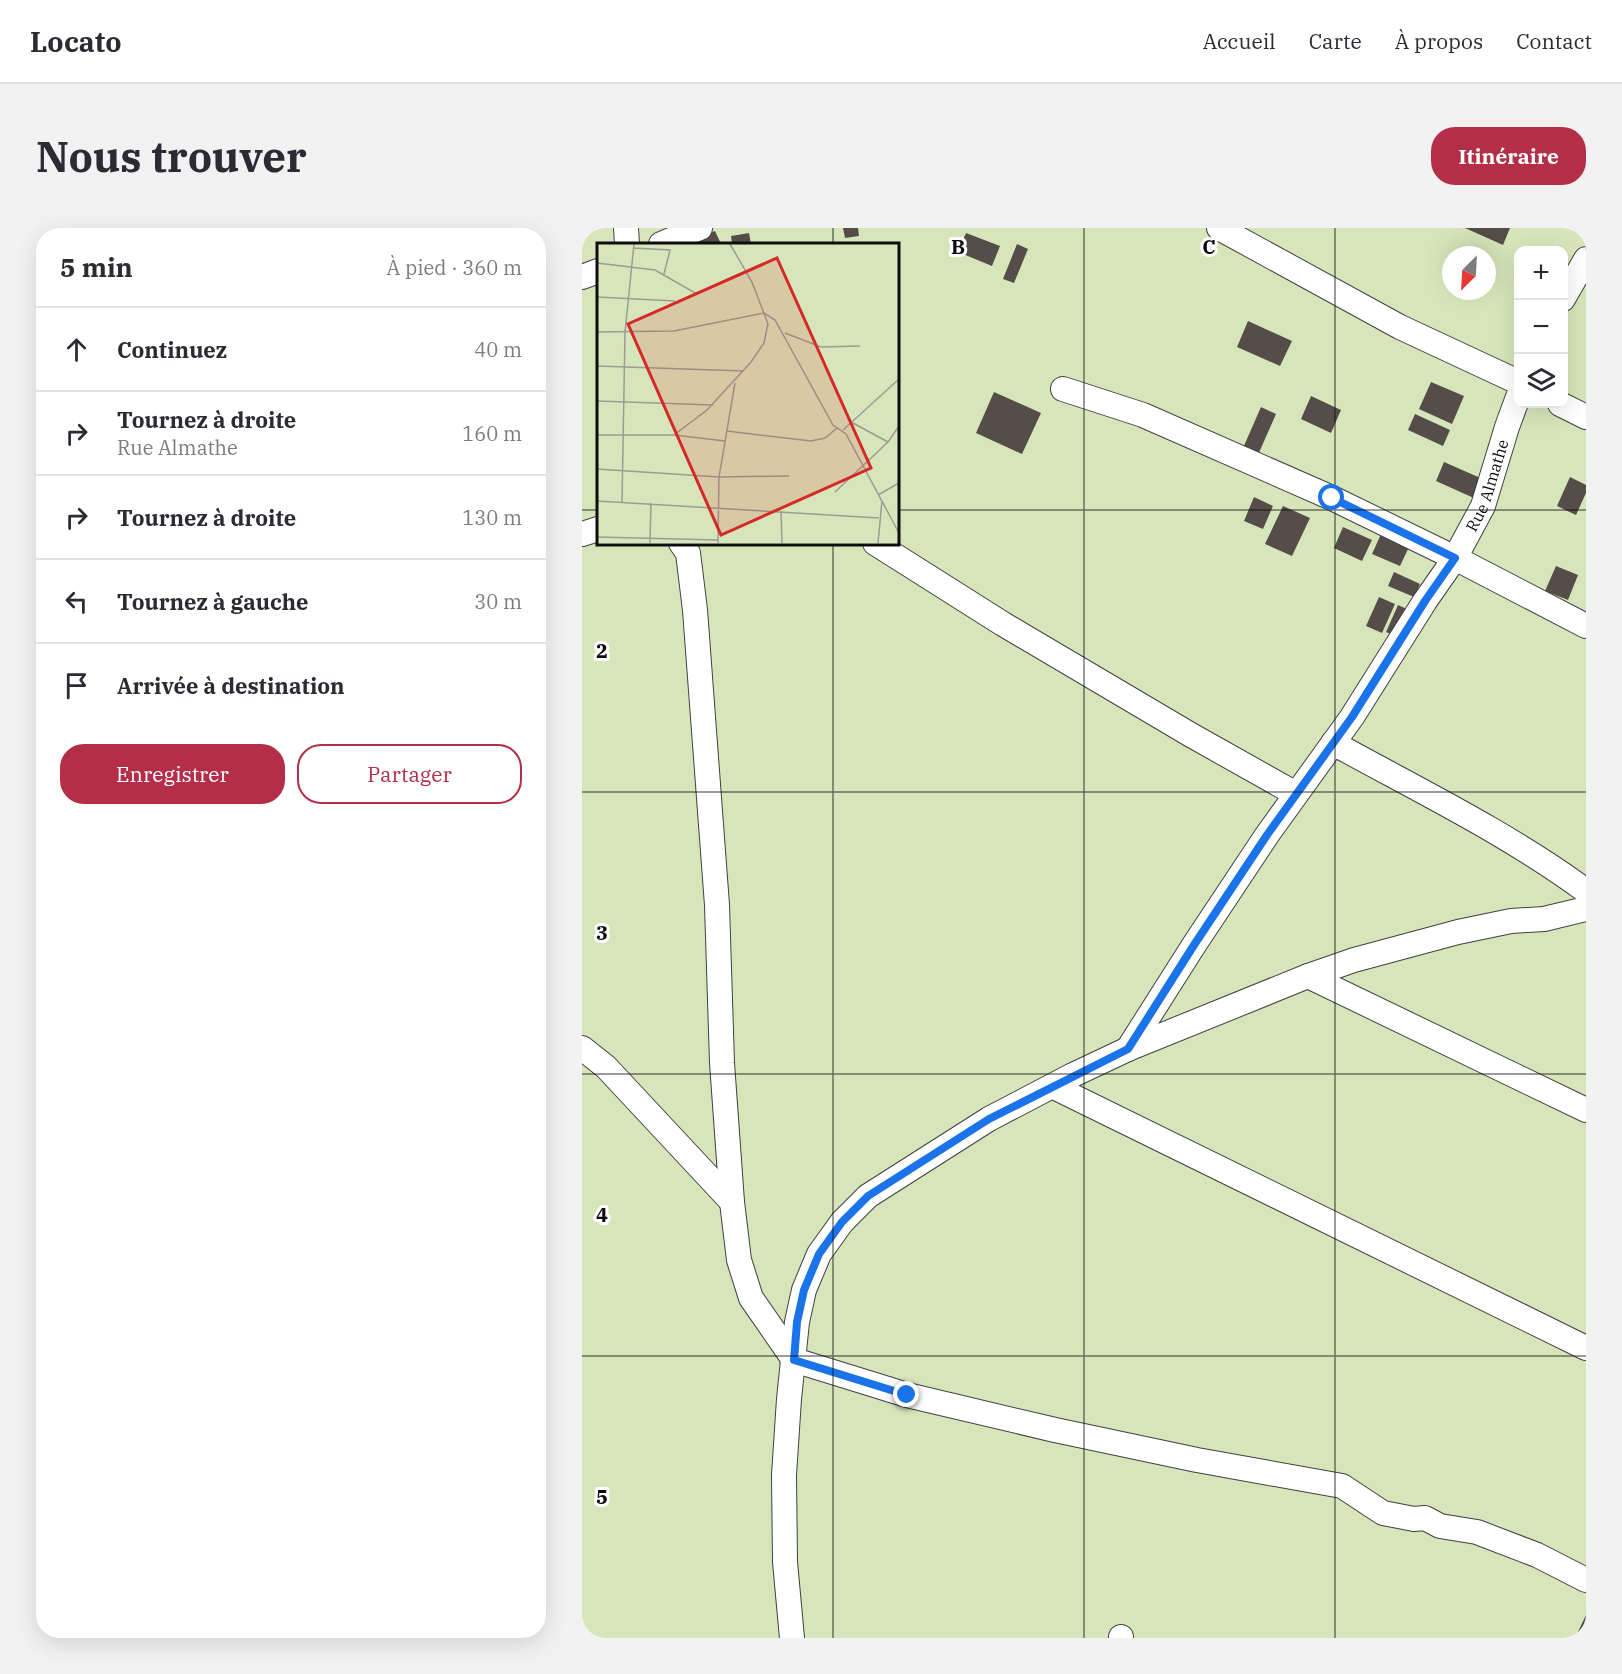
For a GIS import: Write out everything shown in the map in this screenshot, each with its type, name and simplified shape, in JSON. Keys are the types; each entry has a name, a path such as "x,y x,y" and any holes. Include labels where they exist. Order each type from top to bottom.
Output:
{"street":[{"path":"626,228 627,243"},
{"path":"663,243 700,228"},
{"path":"1219,228 1400,327 1514,380"},
{"path":"1568,291 1586,260"},
{"path":"582,277 597,271"},
{"path":"1063,388 1143,415 1332,498 1586,626"},
{"name":"Rue Almathe","path":"1128,1049 1200,936 1333,743 1455,558 1483,506 1514,408"},
{"path":"1568,408 1586,417"},
{"path":"682,544 688,554 695,610 717,905 722,1063 732,1202 740,1260 751,1298 794,1360 907,1395 1055,1430 1197,1460 1342,1486 1383,1513 1414,1519 1425,1518 1440,1526 1477,1532 1537,1555 1586,1580"},
{"path":"877,544 1013,630 1296,794"},
{"path":"1333,743 1507,839 1553,867 1586,891"},
{"path":"792,1638 785,1562 784,1475 797,1322 804,1290 819,1254 842,1222 868,1196 989,1119 1128,1049 1308,976 1354,960 1458,932 1511,921 1544,919 1586,909"},
{"path":"1308,976 1586,1110"},
{"path":"582,1048 606,1066 732,1202"},
{"path":"1054,1087 1586,1348"}],"green space":[{"path":"582,228 1586,228 1586,1638 582,1638"}],"building":[{"path":"843,228 858,228 859,236 845,238"},
{"path":"1465,228 1510,228 1503,245"},
{"path":"715,231 721,243 685,243"},
{"path":"749,233 751,243 732,243 731,236"},
{"path":"966,233 1000,246 992,266 958,252"},
{"path":"1017,244 1028,249 1014,283 1003,279"},
{"path":"1248,321 1292,341 1280,366 1237,347"},
{"path":"1431,382 1464,396 1452,424 1419,409"},
{"path":"994,392 1041,413 1022,454 976,433"},
{"path":"1311,396 1341,410 1331,433 1301,419"},
{"path":"1261,407 1276,414 1258,455 1243,448"},
{"path":"1415,414 1450,430 1443,446 1408,430"},
{"path":"1444,462 1485,480 1476,499 1436,481"},
{"path":"1570,477 1586,485 1586,493 1576,515 1557,506"},
{"path":"1254,497 1273,506 1263,529 1244,521"},
{"path":"1283,506 1310,518 1292,556 1265,544"},
{"path":"1343,527 1372,540 1362,561 1334,548"},
{"path":"1381,534 1409,547 1400,566 1372,554"},
{"path":"1556,566 1578,575 1568,600 1545,591"},
{"path":"1394,572 1420,584 1414,597 1388,586"},
{"path":"1379,597 1395,604 1382,633 1366,626"},
{"path":"1398,605 1409,610 1397,637 1386,632"},
{"path":"1586,1615 1586,1638 1575,1638"}],"route":[{"path":"907,1395 794,1360 797,1322 804,1290 819,1254 842,1222 868,1196 989,1119 1128,1049 1267,835 1352,717 1455,558 1332,498"}]}
